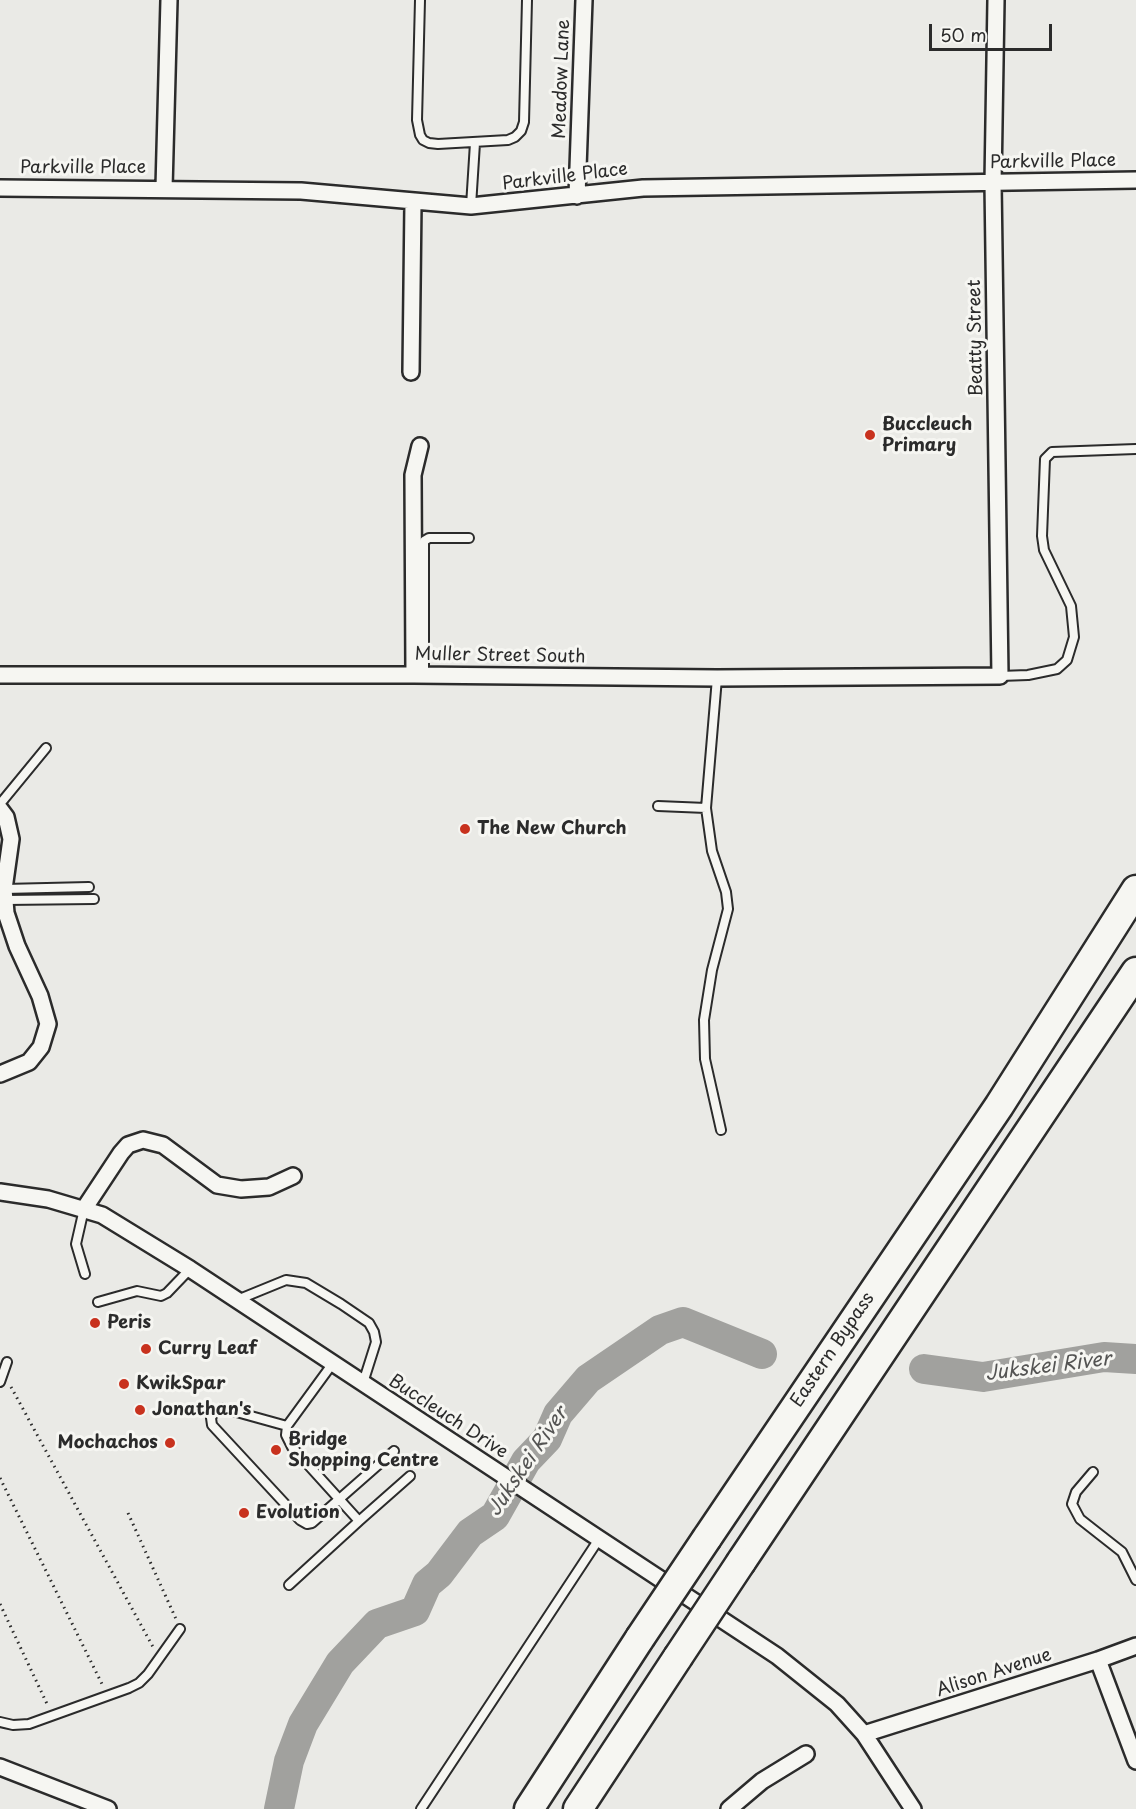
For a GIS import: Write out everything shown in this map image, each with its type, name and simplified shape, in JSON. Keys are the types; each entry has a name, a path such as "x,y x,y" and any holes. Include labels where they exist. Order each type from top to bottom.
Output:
{"highway":[{"name":"Eastern Bypass","path":"529,1809 706,1538 999,1106 1136,890"},
{"path":"578,1809 1136,972"}],"street":[{"path":"164,188 170,0"},
{"name":"Meadow Lane","path":"577,196 584,0"},
{"name":"Beatty Street","path":"996,0 993,183 1000,676"},
{"name":"Parkville Place","path":"0,188 301,191 471,207 643,188 1136,180"},
{"path":"411,372 413,202"},
{"path":"419,675 413,475 420,446"},
{"name":"Muller Street South","path":"0,675 717,678 1000,676"},
{"path":"0,809 6,817 11,839 4,895 8,923 40,996 48,1024 40,1047 29,1062 0,1074"},
{"path":"84,1209 121,1152 128,1145 143,1140 163,1145 217,1185 241,1189 268,1187 293,1176"},
{"name":"Buccleuch Drive","path":"0,1192 48,1199 102,1215 190,1269 777,1656 837,1704 864,1734 913,1809"},
{"name":"Alison Avenue","path":"864,1734 1136,1646"},
{"path":"1098,1660 1136,1761"},
{"path":"729,1809 762,1781 806,1754"},
{"path":"0,1767 108,1809"}],"lane":[{"path":"420,0 417,120 420,135 429,143 508,140 519,134 523,126 527,0"},
{"path":"471,207 475,143"},
{"path":"1000,676 1028,675 1057,669 1067,660 1074,637 1071,606 1044,550 1042,536 1045,459 1052,452 1136,449"},
{"path":"419,675 424,541 429,538 469,538"},
{"path":"717,678 706,808 712,851 726,892 728,909 712,970 704,1020 708,1078 722,1130"},
{"path":"0,804 46,748"},
{"path":"658,806 706,808"},
{"path":"4,895 89,887"},
{"path":"4,895 94,899"},
{"path":"84,1209 76,1244 85,1274"},
{"path":"98,1302 137,1291 161,1296 190,1269"},
{"path":"237,1300 286,1280 306,1283 342,1304 369,1323 374,1332 376,1342 363,1383"},
{"path":"0,1382 7,1362"},
{"path":"333,1363 287,1426 286,1435 292,1447 359,1521"},
{"path":"287,1426 222,1408 214,1412 211,1418 212,1425 306,1524 312,1523 394,1450"},
{"path":"1093,1472 1076,1492 1072,1504 1080,1519 1122,1552 1136,1580"},
{"path":"289,1586 410,1476"},
{"path":"421,1809 599,1539"},
{"path":"0,1722 13,1725 30,1724 139,1683 180,1629"}],"path":[{"path":"3,1372 159,1658"},
{"path":"0,1478 108,1696"},
{"path":"128,1514 180,1629"},
{"path":"0,1604 52,1715"}],"waterway":[{"name":"Jukskei River","path":"279,1809 289,1761 303,1724 340,1663 377,1624 415,1611 427,1584 439,1574 470,1533 495,1516 526,1461 547,1439 558,1414 588,1379 660,1330 683,1322 762,1354"},
{"name":"Jukskei River","path":"924,1369 983,1377 1104,1357 1136,1359"}],"place":[{"name":"Buccleuch Primary","path":"870,435"},
{"name":"The New Church","path":"465,829"},
{"name":"Peris","path":"95,1323"},
{"name":"Curry Leaf","path":"146,1349"},
{"name":"KwikSpar","path":"124,1384"},
{"name":"Jonathan's","path":"140,1410"},
{"name":"Mochachos","path":"170,1443"},
{"name":"Bridge Shopping Centre","path":"276,1450"},
{"name":"Evolution","path":"244,1513"}]}
